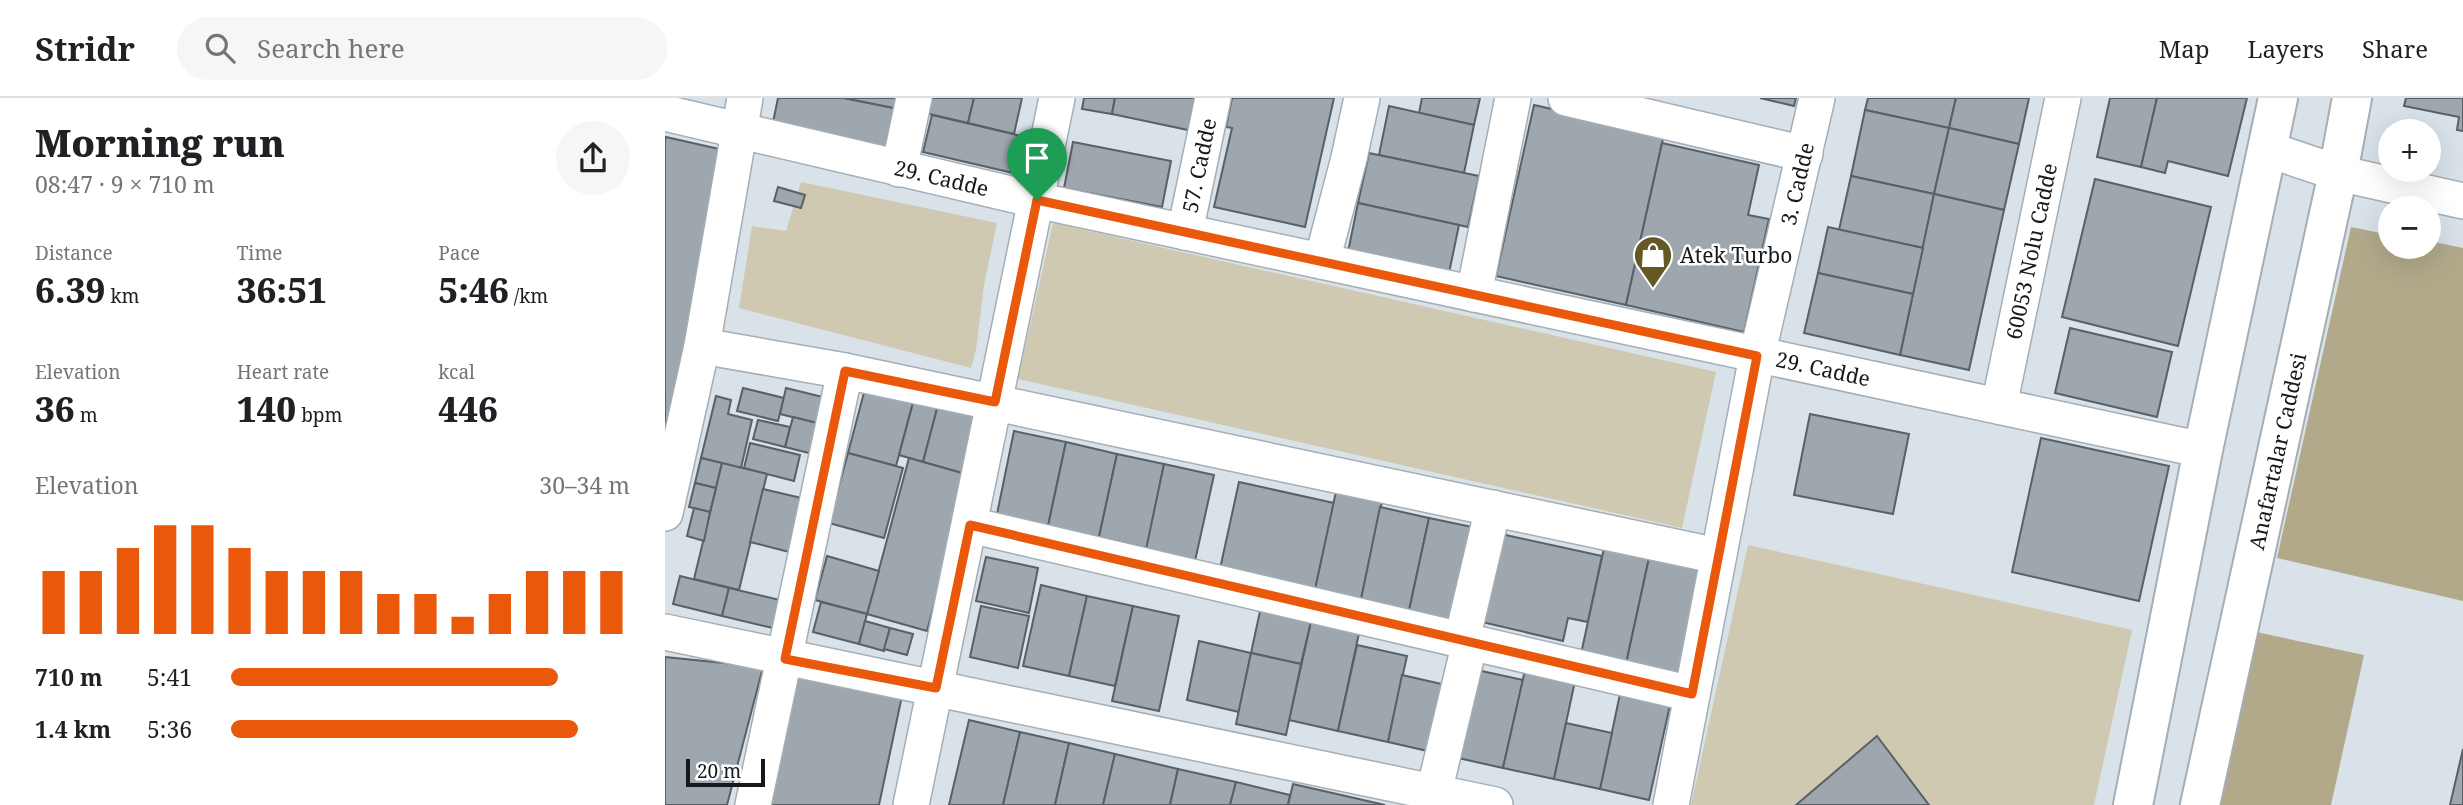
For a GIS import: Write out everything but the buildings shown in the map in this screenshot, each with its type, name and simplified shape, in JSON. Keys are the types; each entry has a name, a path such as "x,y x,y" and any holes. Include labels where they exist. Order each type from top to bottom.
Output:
{"main road":[{"path":"2133,805 2203,450 2278,98"},
{"name":"Anafartalar Caddesi","path":"2200,805 2352,98"}],"street":[{"path":"899,169 913,98"},
{"path":"911,805 1057,98"},
{"name":"57. Cadde","path":"1185,232 1213,98"},
{"path":"1322,261 1363,98"},
{"path":"1473,294 1513,98"},
{"path":"1566,98 1805,154"},
{"name":"3. Cadde","path":"1671,805 1757,356 1817,98"},
{"name":"60053 Nolu Cadde","path":"1999,406 2063,98"},
{"name":"29. Cadde","path":"665,113 742,114 899,169 2203,450"},
{"path":"665,513 702,345 742,114"},
{"path":"2267,149 2338,173 2463,201"},
{"path":"702,345 995,402 1718,556"},
{"path":"753,805 845,371"},
{"path":"1434,792 1493,508"},
{"path":"970,525 1692,694"},
{"path":"665,632 1495,805"}],"shaded area":[{"path":"801,182 997,223 971,368 739,308 752,226 786,231"},
{"path":"1053,223 1716,372 1682,528 1018,379"},
{"path":"2351,227 2378,233 2378,259 2441,259 2441,243 2463,248 2463,601 2277,558"},
{"path":"1748,545 2132,630 2094,805 1691,805"},
{"path":"2256,632 2364,655 2331,805 2221,805"}],"place":[{"name":"Atek Turbo","path":"1653,289"}],"route":[{"path":"1037,200 1757,356 1692,694 970,525 936,688 785,659 845,371 995,402 1037,200"}]}
